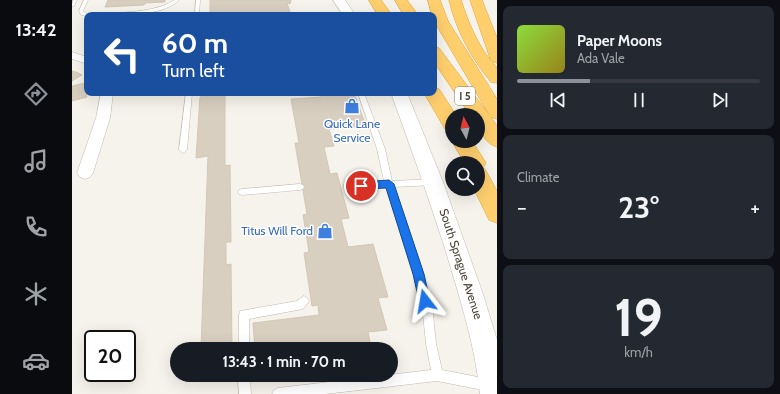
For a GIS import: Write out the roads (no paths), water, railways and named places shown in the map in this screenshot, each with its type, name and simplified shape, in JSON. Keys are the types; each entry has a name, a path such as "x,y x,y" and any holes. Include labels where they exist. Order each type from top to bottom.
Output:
{"highway":[{"path":"402,0 409,12"},
{"path":"434,0 441,21 497,112"},
{"path":"455,0 467,32 488,68 497,78"},
{"path":"476,0 496,55"},
{"path":"489,0 496,55"},
{"name":"I 5","path":"437,55 497,140"},
{"path":"435,96 445,114"},
{"path":"485,178 497,198"},
{"path":"485,189 497,213"}],"street":[{"path":"339,0 345,12"},
{"path":"72,55 84,60"},
{"path":"85,173 104,112 107,96"},
{"name":"South Sprague Avenue","path":"400,96 433,182 482,329 490,362 493,390"}],"lane":[{"path":"72,5 75,0"},
{"path":"84,14 81,10 86,0"},
{"path":"130,12 160,9 170,6 177,0"},
{"path":"197,12 198,0"},
{"path":"183,150 189,96"},
{"path":"362,96 381,149 389,184 418,274 428,314 431,344 437,375"},
{"path":"347,186 433,182"},
{"path":"242,192 300,187"},
{"path":"244,342 244,315 300,306 304,301"},
{"path":"278,394 437,375 493,390"},
{"path":"244,382 245,394"}],"place":[{"name":"Quick Lane Service","path":"352,106"},
{"name":"Titus Will Ford","path":"325,231"}]}
